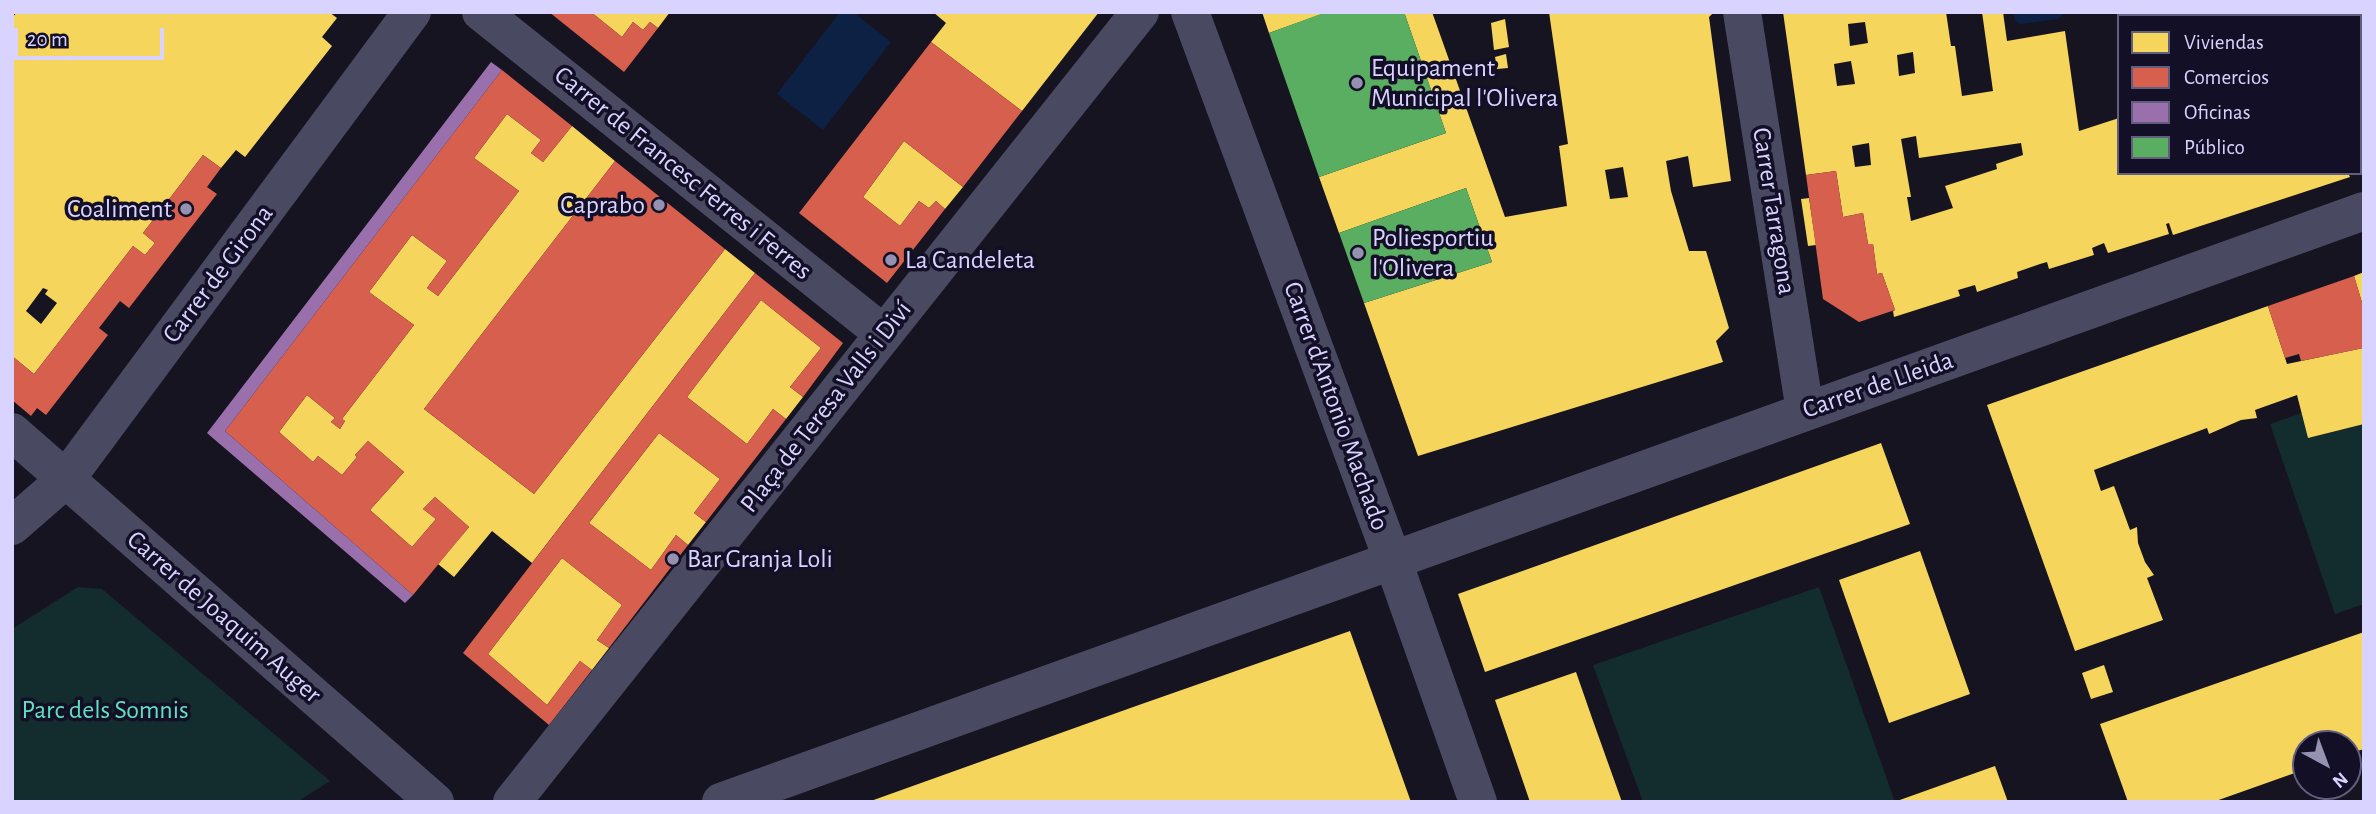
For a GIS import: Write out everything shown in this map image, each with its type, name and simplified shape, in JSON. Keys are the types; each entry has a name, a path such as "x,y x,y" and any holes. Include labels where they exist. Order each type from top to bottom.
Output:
{"street":[{"name":"Carrer de Girona","path":"12,526 66,479 412,12"},
{"name":"Carrer de Francesc Ferres i Ferres","path":"481,12 884,334"},
{"name":"Plaça de Teresa Valls i Diví","path":"512,802 1140,12"},
{"name":"Carrer d'Antonio Machado","path":"1190,12 1394,561 1478,802"},
{"name":"Carrer Tarragona","path":"1742,12 1805,411"},
{"name":"Carrer de Lleida","path":"1394,561 2364,212"},
{"name":"Carrer de Joaquim Auger","path":"12,432 435,802"},
{"path":"721,802 1394,561"}],"green space":[{"path":"2302,413 2308,438 2364,424 2364,604 2335,614 2270,424"},
{"name":"Parc dels Somnis","path":"78,587 102,589 330,781 297,802 12,802 12,629"},
{"path":"1819,587 1895,802 1643,802 1593,665"}],"water":[{"path":"840,12 853,12 891,42 823,130 777,94"},
{"path":"2013,12 2065,12 2058,19 2020,24 2015,20"}],"building: Viviendas":[{"path":"17,12 329,12 337,18 322,37 332,46 245,157 236,150 221,168 203,155 143,233 155,243 145,255 133,246 34,374 12,356 12,18","holes":["43,288 48,290 45,294 57,303 41,324 26,311"]},
{"path":"591,12 670,12 658,28 650,22 643,30 633,22 622,37"},
{"path":"933,12 1099,12 1022,111 931,42 946,23"},
{"path":"1262,12 1325,12 1325,13 1269,33"},
{"path":"1404,12 1432,12 1505,217 1567,206 1559,146 1568,144 1549,12 1714,12 1709,17 1731,181 1693,187 1688,156 1666,161 1671,191 1689,251 1706,251 1729,328 1716,341 1723,362 1418,456 1364,303 1492,262 1466,188 1339,233 1319,177 1446,133","holes":["1623,167 1628,197 1610,199 1605,170"]},
{"path":"1783,12 1946,12 1951,46 1955,46 1962,96 1993,91 1982,12 2003,12 2007,41 2065,31 2079,131 2117,119 2117,175 2350,177 2173,235 2169,223 2166,224 2169,234 2108,253 2104,243 2092,248 2094,255 2049,269 2047,262 2040,264 2017,272 2018,278 1977,292 1975,285 1958,290 1960,296 1894,317 1895,310 1882,273 1877,274 1873,244 1868,244 1863,213 1843,217 1836,171 1806,175","holes":["1865,22 1868,43 1850,46 1848,24","1913,52 1915,73 1899,76 1897,55","1851,61 1855,84 1837,86 1834,64","1916,136 1919,158 2021,143 2023,155 1996,164 1997,169 1945,186 1953,208 1911,221 1907,197 1911,197 1901,139","1869,143 1871,165 1855,167 1852,146"]},
{"path":"2364,12 2364,172 2362,14 2300,14"},
{"path":"1505,19 1509,47 1494,50 1491,23"},
{"path":"1506,54 1508,68 1497,69 1495,57"},
{"path":"507,114 541,140 531,153 543,162 572,126 615,161 424,409 534,494 725,249 755,273 532,563 492,531 454,577 438,564 469,527 435,497 423,509 436,519 412,547 370,510 404,472 368,441 342,475 318,456 313,462 279,432 307,395 335,418 331,422 340,429 345,421 342,419 414,325 369,292 412,235 447,261 427,288 438,296 519,191 474,158"},
{"path":"904,141 963,187 945,209 936,201 929,208 919,201 900,226 863,197"},
{"path":"1809,198 1816,245 1808,246 1801,199"},
{"path":"1855,242 1861,283 1845,286 1839,244"},
{"path":"2364,272 2364,306 2363,306 2354,276"},
{"path":"761,300 821,348 790,387 803,397 786,419 773,409 747,444 687,397"},
{"path":"2268,306 2287,364 2363,348 2355,327 2364,324 2364,424 2308,438 2297,395 2255,410 2257,418 2241,420 2209,434 2207,428 2094,470 2101,491 2114,486 2130,530 2137,527 2138,543 2145,562 2154,575 2147,578 2163,620 2075,651 1987,405"},
{"path":"659,433 720,479 694,513 706,522 688,545 676,535 651,570 589,523"},
{"path":"1881,443 1910,524 1485,672 1458,594"},
{"path":"1920,551 1970,694 1889,723 1839,580"},
{"path":"562,558 622,605 597,640 609,648 592,670 580,661 547,705 488,654"},
{"path":"1350,631 1411,802 868,802 1136,706"},
{"path":"2364,632 2364,749 2362,730 2292,730 2292,774 2213,802 2128,802 2100,724"},
{"path":"2104,665 2113,692 2091,699 2082,673"},
{"path":"1576,672 1622,802 1530,802 1495,700"},
{"path":"1995,766 2008,802 1897,801"}],"building: Comercios":[{"path":"549,12 591,12 622,37 633,22 643,30 650,22 658,28 624,72"},
{"path":"931,42 1022,111 963,187 904,141 863,197 900,226 919,201 929,208 936,201 945,209 887,283 799,213"},
{"path":"502,70 572,126 543,162 531,153 541,140 507,114 474,158 519,191 438,296 427,288 447,261 412,235 369,292 414,325 342,419 345,421 340,429 331,422 335,418 307,395 279,432 313,462 318,456 342,475 368,441 404,472 370,510 412,547 436,519 423,509 435,497 469,527 413,595 225,431"},
{"path":"203,155 221,168 207,187 217,194 129,308 120,301 99,328 108,335 46,415 37,408 31,416 12,400 12,356 34,374 133,246 145,255 155,243 143,233"},
{"path":"615,161 725,249 534,494 424,409"},
{"path":"1836,171 1843,217 1863,213 1868,244 1873,244 1877,274 1882,273 1895,310 1859,322 1823,299 1806,175"},
{"path":"755,273 843,343 803,397 790,387 821,348 761,300 687,397 747,444 773,409 786,419 706,522 694,513 720,479 659,433 589,523 651,570 676,535 688,545 609,648 597,640 622,605 562,558 488,654 547,705 580,661 592,670 549,725 463,653"},
{"path":"2354,276 2364,309 2364,348 2301,361 2299,354 2285,358 2268,306"}],"building: Oficinas":[{"path":"491,62 502,70 225,431 413,595 405,603 207,433"}],"building: Público":[{"name":"Equipament Municipal l'Olivera","path":"1326,12 1404,12 1446,133 1319,177 1269,33"},
{"path":"1466,188 1492,262 1364,303 1339,233"}],"place":[{"name":"Equipament Municipal l'Olivera","path":"1357,83"},
{"name":"Caprabo","path":"659,205"},
{"name":"Coaliment","path":"186,209"},
{"name":"Poliesportiu l'Olivera","path":"1358,253"},
{"name":"La Candeleta","path":"891,260"},
{"name":"Bar Granja Loli","path":"673,559"}]}
